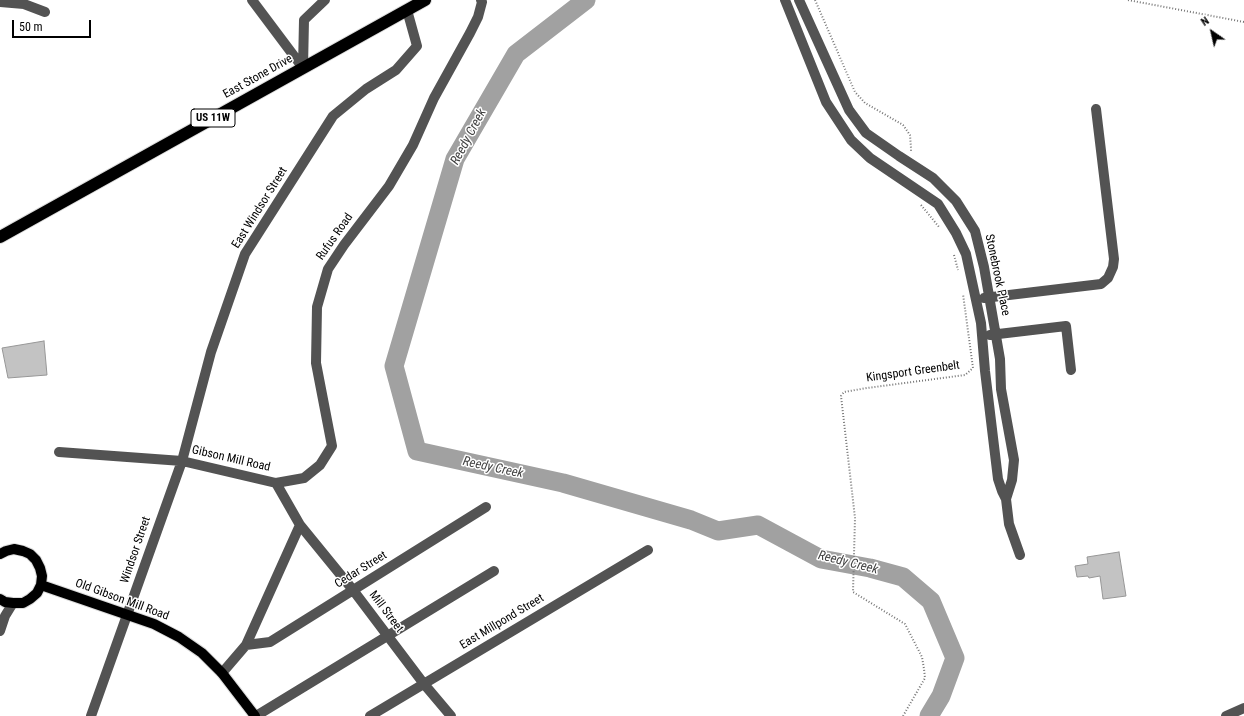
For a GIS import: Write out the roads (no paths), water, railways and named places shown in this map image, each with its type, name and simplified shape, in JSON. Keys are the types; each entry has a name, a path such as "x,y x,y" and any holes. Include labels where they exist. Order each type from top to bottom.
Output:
{"highway":[{"name":"East Stone Drive","path":"0,237 425,0"}],"main road":[{"path":"0,554 14,549 30,554 36,560 42,576 41,585 37,593 23,603 5,602 0,599"},
{"name":"Old Gibson Mill Road","path":"41,585 154,624 179,637 202,654 222,674 256,716"}],"street":[{"path":"252,0 303,68"},
{"path":"303,68 304,20 324,0"},
{"name":"Rufus Road","path":"276,483 304,478 320,465 332,446 316,363 317,307 328,269 344,245 389,186 413,145 434,98 478,17 482,2 481,0"},
{"name":"Stonebrook Place","path":"785,0 826,102 851,140 870,158 938,204 946,215 966,254 981,323 985,371 998,479 1006,499 1009,524 1020,555"},
{"name":"Stonebrook Place","path":"799,0 849,110 866,133 933,178 956,201 975,232 984,267 996,334 1000,359 1001,389 1014,460 1012,480 1006,499"},
{"path":"0,2 24,4 45,12"},
{"name":"East Windsor Street","path":"182,460 211,352 245,254 333,116 366,89 396,70 417,46 407,10"},
{"path":"976,299 1101,284 1108,278 1113,267 1114,259 1096,109"},
{"path":"982,336 1066,326 1071,370"},
{"name":"Gibson Mill Road","path":"59,452 182,460 276,483 300,525"},
{"name":"Windsor Street","path":"91,716 182,460"},
{"name":"Cedar Street","path":"246,645 270,642 486,508"},
{"path":"222,674 246,645 300,525"},
{"name":"Mill Street","path":"300,525 353,590 424,684 451,716"},
{"name":"East Millpond Street","path":"370,716 648,550"},
{"path":"256,716 494,571"},
{"path":"0,631 5,616 13,603"},
{"path":"1226,716 1244,708"}],"waterway":[{"name":"Reedy Creek","path":"586,0 516,54 455,159 394,366 417,451 563,483 691,520 718,531 758,525 821,559 870,568 903,577 931,601 955,658 941,696 929,716"}]}
